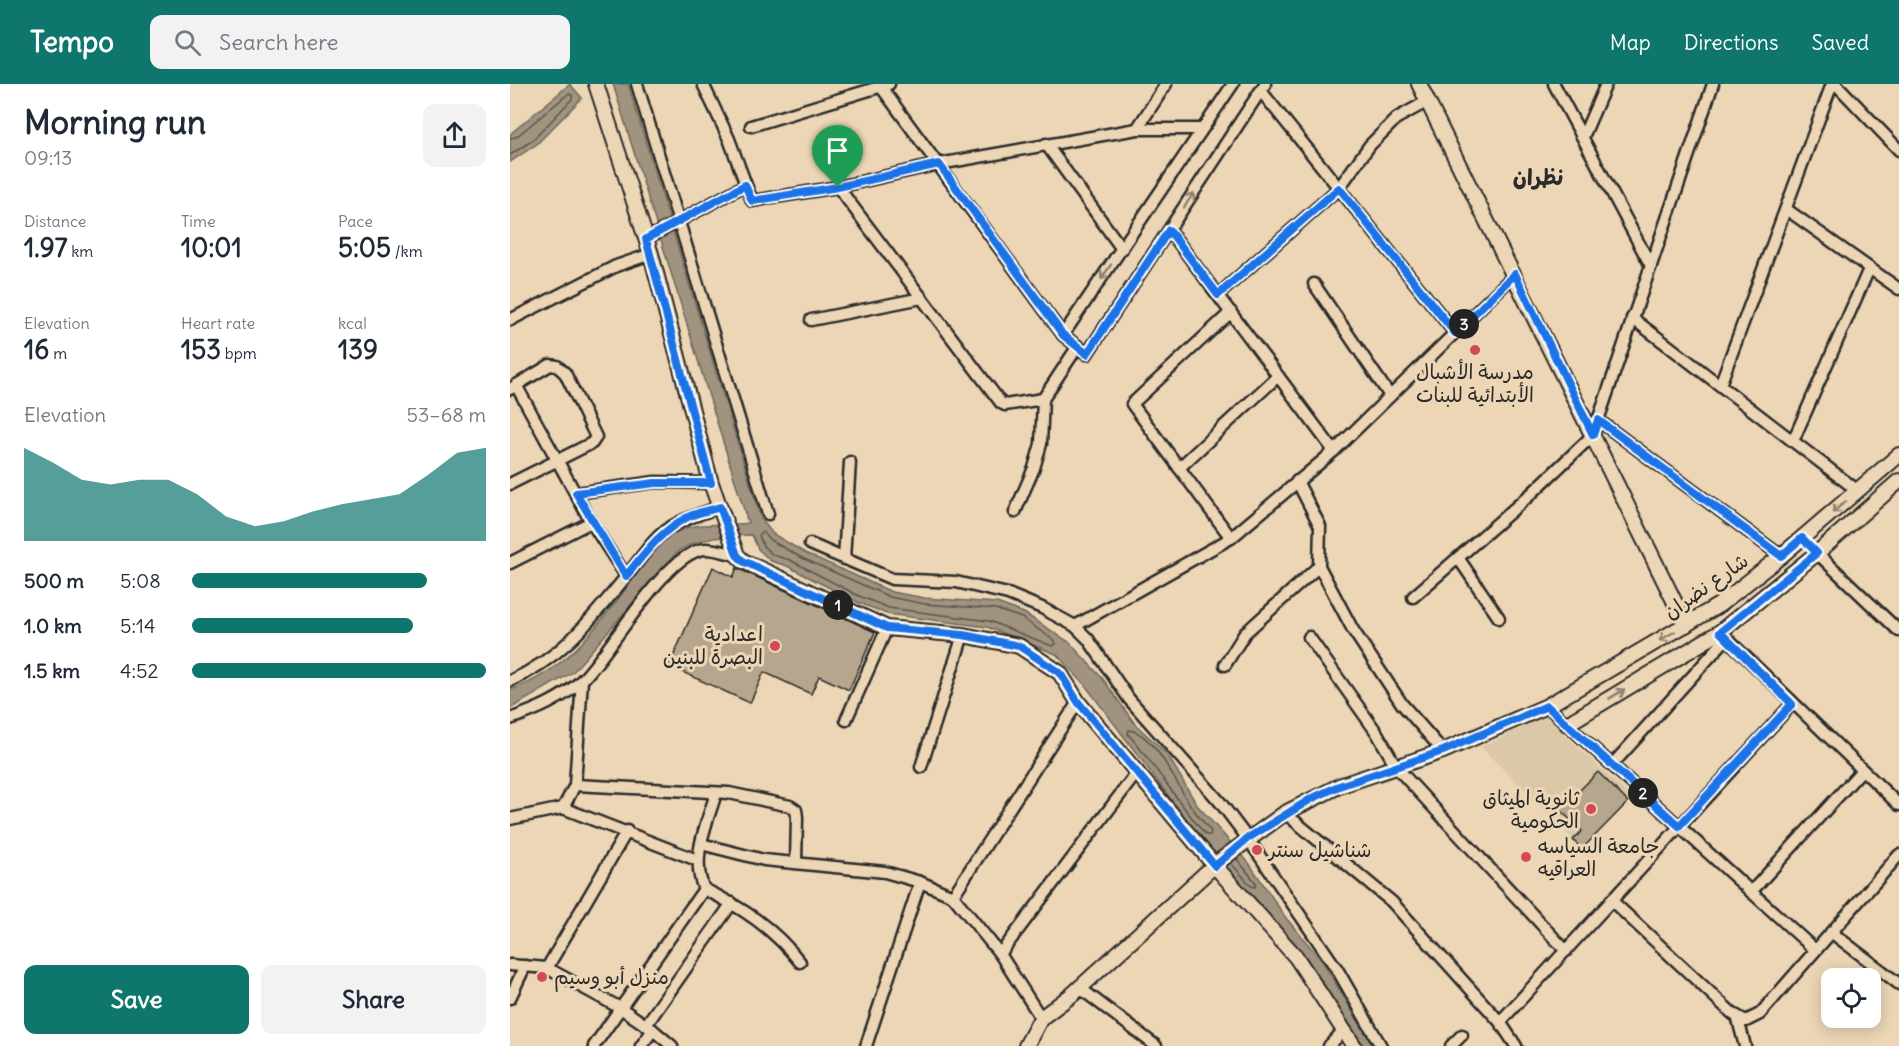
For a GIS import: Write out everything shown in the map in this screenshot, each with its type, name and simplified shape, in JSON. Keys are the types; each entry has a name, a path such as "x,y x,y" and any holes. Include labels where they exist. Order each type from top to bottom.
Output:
{"street":[{"path":"596,84 649,238 651,254 711,483 735,549 743,561 887,628 963,635 1019,646 1060,673 1078,702 1296,957 1354,1046"},
{"path":"637,84 768,514"},
{"path":"703,84 729,139 752,201 838,187 939,164 1137,129 1202,129"},
{"path":"1137,129 1166,84"},
{"path":"1063,335 1233,84"},
{"path":"1419,84 1515,274 1686,625"},
{"path":"1554,84 1651,266"},
{"path":"1583,137 1606,84"},
{"path":"1413,597 1459,559 1593,435 1713,84"},
{"path":"1720,385 1834,84 1899,150"},
{"path":"751,126 883,85 1063,335 1087,354 1263,87 1339,188 1455,333"},
{"path":"1218,295 1339,188 1370,145 1398,118 1428,101"},
{"path":"1046,144 1122,249"},
{"path":"649,238 745,185"},
{"path":"838,187 1001,403 1005,405 1043,399"},
{"path":"1786,209 1899,289"},
{"path":"1169,230 1334,451"},
{"path":"510,320 616,266 651,254"},
{"path":"1793,441 1869,269"},
{"path":"1075,626 1231,538 1334,451 1515,274"},
{"path":"1314,284 1390,396"},
{"path":"811,320 922,298"},
{"path":"1231,312 1132,404 1231,538"},
{"path":"1632,318 1858,490"},
{"path":"1015,512 1034,468 1041,444 1043,399 1078,346"},
{"path":"510,484 558,460 592,443 596,437 565,373 557,366 550,364 513,387 558,460 591,522 626,576"},
{"path":"1179,468 1278,376"},
{"path":"1598,420 1781,556"},
{"name":"شارع نضران","path":"1041,1018 1080,988 1216,864 1285,813 1339,786 1443,751 1547,706 1686,625 1719,605 1781,556 1899,454"},
{"path":"844,559 850,462"},
{"name":"شارع نضران","path":"1567,724 1723,635 1899,480"},
{"path":"1297,481 1320,526 1319,566 1376,668 1402,704 1443,751"},
{"path":"576,493 655,483 711,483"},
{"path":"510,681 539,667 559,652 580,631 658,537 688,517 720,507"},
{"path":"510,563 591,522"},
{"path":"1802,538 1899,631"},
{"path":"810,544 892,579 956,582 1008,594 1042,608 1075,626 1088,639 1129,699 1220,802 1337,969 1381,1046"},
{"path":"510,719 557,699 582,680 620,628 684,557 706,549 735,549"},
{"path":"1459,559 1499,618"},
{"path":"1225,665 1245,633 1319,566"},
{"path":"846,720 887,628"},
{"path":"921,766 963,635"},
{"path":"1612,765 1723,635 1899,806"},
{"path":"1309,637 1377,733 1397,768 1566,951"},
{"path":"563,808 575,785 582,680"},
{"path":"953,896 1078,702"},
{"path":"1500,1022 1792,704"},
{"path":"1547,706 1814,949"},
{"path":"1751,892 1862,770"},
{"path":"1000,954 1138,771"},
{"path":"575,785 716,793 790,806 796,810 796,862"},
{"path":"716,793 697,860 698,876 704,889 732,903 779,936 800,962"},
{"path":"510,819 563,808 697,860"},
{"path":"1285,813 1392,902 1500,1022 1516,1046"},
{"path":"547,968 627,831"},
{"path":"701,844 764,860 885,872 920,882 953,896 1000,954 1041,1018 1026,1046"},
{"path":"1611,900 1737,1016 1746,1021 1760,1014 1814,949 1899,855"},
{"path":"866,1046 920,882"},
{"path":"594,1046 704,889"},
{"path":"641,1046 650,1027 732,903"},
{"path":"1831,932 1899,984"},
{"path":"510,965 547,968 622,1009 650,1027 672,1046"},
{"path":"510,998 525,966"},
{"path":"1080,988 1156,1046"},
{"path":"1737,1016 1745,1046"},
{"path":"1329,1046 1343,1031"},
{"path":"1451,1046 1462,1035"}],"shaded area":[{"path":"1545,716 1630,796 1582,849 1481,747"}],"water":[{"path":"570,84 582,98 537,144 510,162 510,134"},
{"path":"613,84 628,84 761,519 773,534 805,553 892,592 925,598 997,603 1024,613 1069,642 1103,679 1135,724 1167,754 1197,805 1249,863 1286,918 1323,962 1373,1046 1362,1046 1295,947 1195,831 1085,685 1056,654 987,627 887,614 857,602 787,566 771,561 758,549 752,535 704,540 678,551 573,672 510,709 510,690 536,679 559,664 579,646 666,539 677,532 696,526 748,523"}],"building":[{"path":"713,567 733,577 737,568 875,632 849,690 819,676 811,694 764,672 750,703 669,666"},
{"name":"ثانوية الميثاق الحكومية","path":"1598,772 1628,802 1582,849 1573,840 1582,831 1560,810"}],"place":[{"name":"مدرسة الأشبال الأبتدائية للبنات","path":"1475,350"},
{"name":"اعدادية البصرة للبنين","path":"775,646"},
{"name":"ثانوية الميثاق الحكومية","path":"1591,809"},
{"name":"شناشيل سنتر","path":"1257,850"},
{"name":"جامعة السياسه العراقيه","path":"1526,857"},
{"name":"منزل أبو وسيم","path":"542,977"}],"district":[{"name":"نظران","path":"1538,177"}],"route":[{"path":"939,164 1063,335 1087,354 1169,230 1218,295 1339,188 1455,333 1515,274 1593,435 1598,420 1781,556 1802,538 1817,553 1720,632 1792,704 1679,826 1547,706 1443,751 1339,786 1311,799 1248,838 1215,866 1138,771 1078,702 1060,673 1019,646 963,635 887,628 743,561 737,555 720,507 688,517 671,527 658,537 626,576 591,522 576,493 655,483 711,483 646,239 681,222 745,185 752,201 838,187 939,164"}]}
